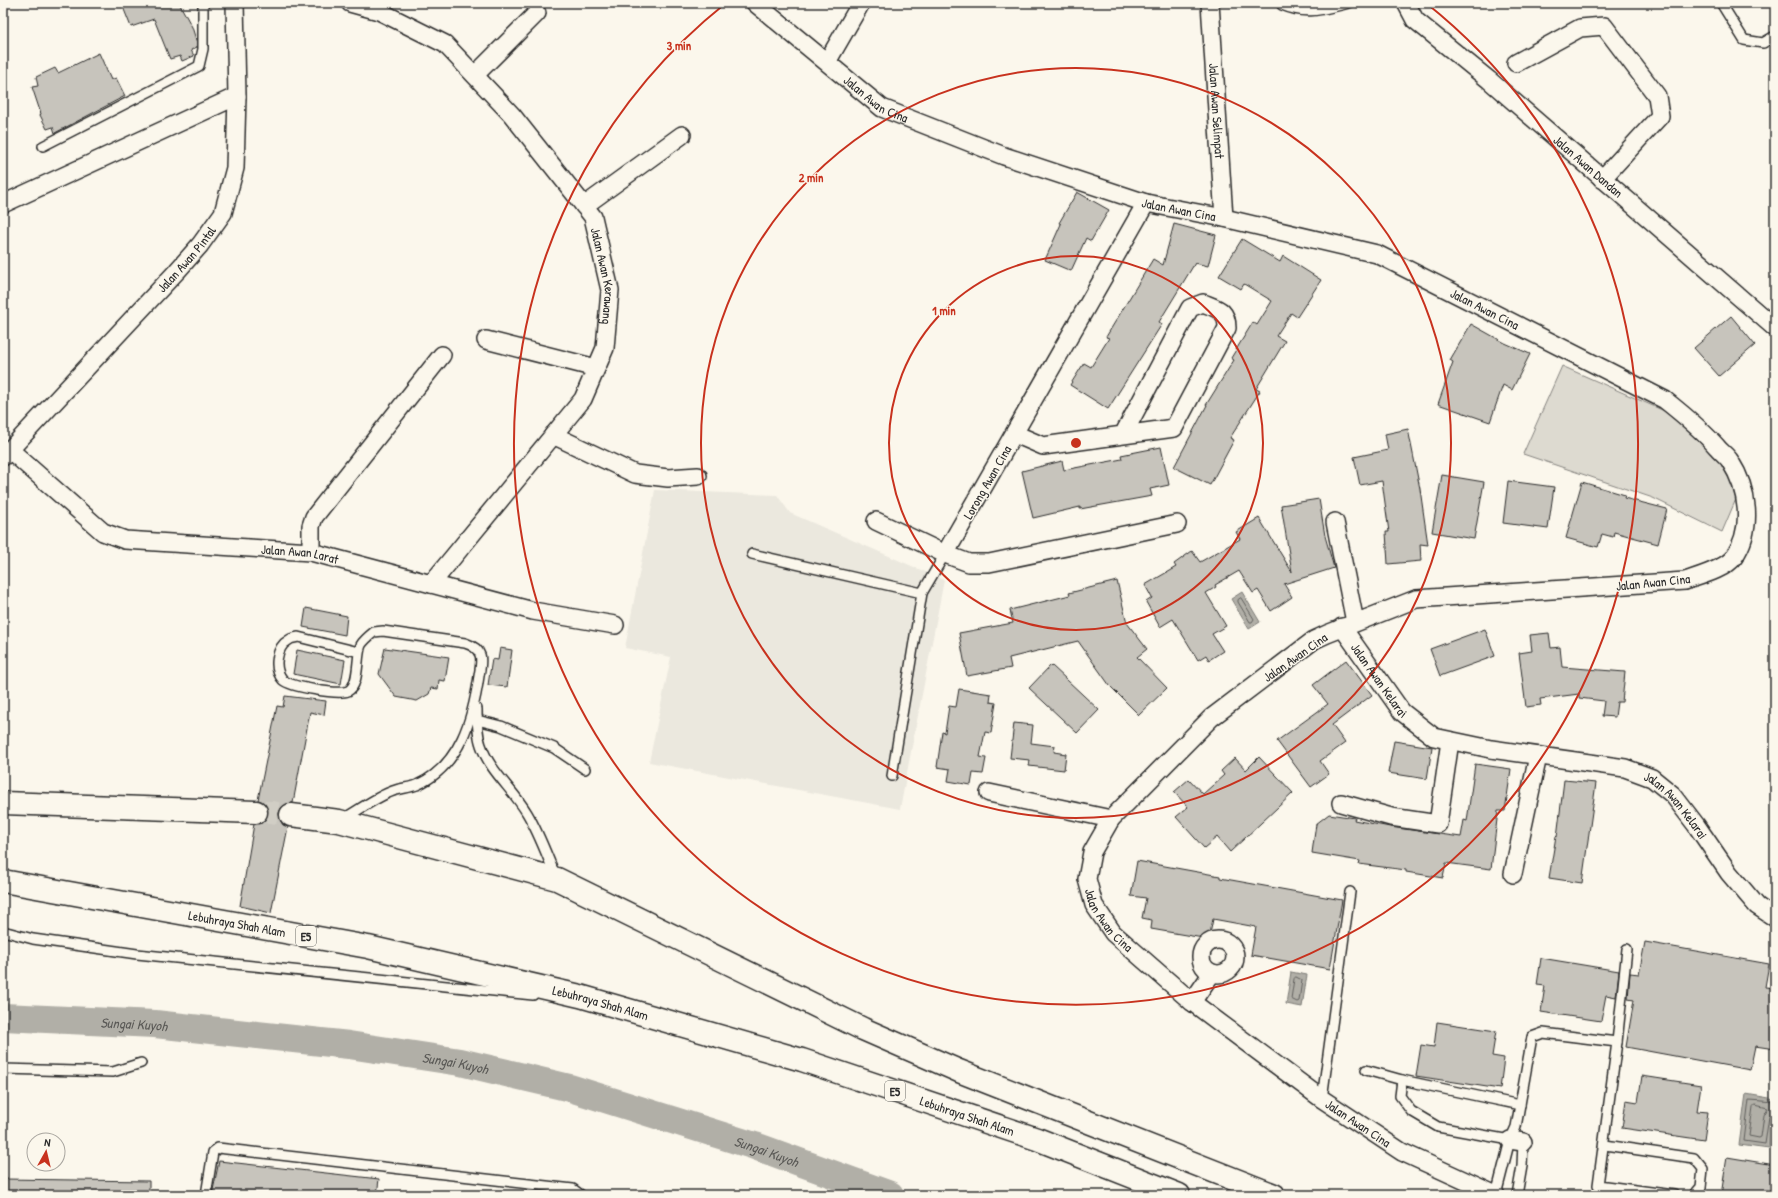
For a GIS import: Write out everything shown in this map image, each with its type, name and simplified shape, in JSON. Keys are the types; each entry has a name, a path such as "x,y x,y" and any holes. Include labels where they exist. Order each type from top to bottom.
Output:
{"highway":[{"path":"3,803 256,812"},
{"path":"291,815 339,821 557,879 863,1029 959,1071 1274,1195"},
{"name":"Lebuhraya Shah Alam","path":"3,881 368,947 580,996 802,1060 1037,1139 1179,1195"}],"street":[{"name":"Jalan Awan Pintal","path":"7,453 177,271 200,245 223,213 235,168 237,96 235,3"},
{"name":"Jalan Awan Kerawang","path":"350,3 380,11 445,44 512,115 593,217 610,290 605,348 583,399 431,584"},
{"name":"Jalan Awan Cina","path":"755,3 882,108 1004,156 1146,202 1224,218 1377,254 1665,400 1700,427 1730,461 1744,490 1748,516 1742,540 1734,558 1714,571 1685,581 1416,599 1348,625 1314,640 1211,718 1111,819 1092,852 1087,879 1094,905 1113,933 1192,1002 1322,1099 1402,1152 1496,1195"},
{"path":"827,62 861,3"},
{"name":"Jalan Awan Selimpat","path":"1210,3 1224,218"},
{"name":"Jalan Awan Dandan","path":"1406,3 1415,20 1489,80 1775,328"},
{"path":"475,75 536,13"},
{"path":"1516,63 1580,28 1604,26 1657,96 1660,116 1602,178"},
{"path":"3,204 237,96"},
{"path":"584,206 682,135"},
{"name":"Lorong Awan Cina","path":"945,554 1015,434 1146,202"},
{"path":"1015,434 1043,446 1174,428 1227,328 1227,320 1223,311 1203,303 1190,308 1123,435"},
{"path":"486,340 596,368"},
{"path":"311,552 311,526 314,517 442,355"},
{"path":"553,435 635,474 668,478 698,476"},
{"name":"Jalan Awan Larat","path":"7,453 103,532 125,540 311,552 533,611 615,625"},
{"path":"876,521 945,554 969,563 989,563 1177,524"},
{"path":"1335,522 1348,625"},
{"name":"Jalan Awan Kelarai","path":"1348,625 1402,712 1434,737 1491,749 1625,768 1652,778 1673,795 1729,873 1757,906 1775,918"},
{"path":"1341,803 1391,817 1438,824 1450,741"},
{"path":"1514,874 1538,756"},
{"path":"989,793 1111,819"},
{"path":"1192,1002 1212,972"}],"lane":[{"path":"43,146 199,66 203,48 203,3"},
{"path":"1282,5 1295,10 1310,12 1349,3"},
{"path":"1721,3 1744,40 1763,43 1775,36"},
{"path":"752,554 922,593"},
{"path":"892,776 922,593 945,554"},
{"path":"359,652 308,639 294,638 289,640 281,648 277,659 278,671 283,679 290,685 332,692 348,690 353,686 356,679 359,652 367,637 374,632 383,631 465,643 474,646 480,652 481,662 477,696 477,720 480,744 492,768 515,794 528,814 557,879"},
{"path":"339,821 393,791 416,785 436,774 452,755 467,732 477,696"},
{"path":"477,720 501,726 554,748 585,768"},
{"path":"1322,1099 1350,892"},
{"path":"3,931 33,939 137,954 606,1004"},
{"path":"1627,949 1617,1042 1598,1184 1674,1195"},
{"path":"1496,1195 1516,1136 1532,1037 1543,1033 1617,1042"},
{"path":"3,1069 113,1072 141,1063"},
{"path":"1366,1070 1402,1080 1520,1105"},
{"path":"1402,1080 1400,1096 1411,1111 1438,1127 1516,1136"},
{"path":"1516,1136 1522,1166 1517,1195"},
{"path":"1604,1145 1694,1158 1703,1169 1701,1187 1694,1195"},
{"path":"206,1195 213,1152 218,1148 573,1189 580,1195"}],"shaded area":[{"path":"1562,366 1669,413 1727,468 1736,499 1722,532 1653,498 1523,454"},
{"path":"655,490 777,495 790,513 944,580 900,809 649,762 671,657 625,648"}],"water":[{"path":"1242,592 1260,622 1249,629 1231,599"},
{"path":"1291,972 1307,975 1302,1007 1286,1004"},
{"path":"1746,1094 1775,1099 1769,1149 1739,1145"}],"building":[{"path":"126,3 179,3 192,27 197,43 197,47 191,50 194,56 182,61 180,56 170,59 154,19 131,27 123,7 128,6"},
{"path":"99,53 111,80 116,78 125,96 55,133 53,127 47,129 40,115 41,114 32,87 38,86 36,77 55,68 58,73"},
{"path":"1077,192 1109,210 1091,241 1086,238 1071,271 1045,260 1061,224 1059,223"},
{"path":"1174,224 1216,235 1208,266 1195,263 1159,322 1162,324 1108,409 1070,385 1084,363 1091,367 1109,338 1106,337 1153,259 1163,265"},
{"path":"1242,239 1280,262 1283,256 1321,280 1297,317 1291,313 1276,336 1285,341 1256,389 1260,391 1230,438 1234,440 1210,485 1174,467 1206,405 1234,360 1231,358 1253,322 1257,325 1272,301 1244,284 1241,289 1219,276"},
{"path":"1731,316 1755,345 1719,376 1694,348"},
{"path":"1471,324 1505,343 1530,354 1512,390 1503,385 1490,422 1438,404 1453,362 1450,360"},
{"path":"1408,429 1420,489 1428,545 1420,544 1421,561 1388,564 1386,532 1389,532 1382,481 1360,485 1354,457 1388,450 1385,434"},
{"path":"1161,447 1169,485 1150,489 1152,496 1080,509 1080,507 1033,518 1022,471 1062,461 1064,470 1122,459 1121,455"},
{"path":"1442,475 1484,482 1474,539 1432,532"},
{"path":"1508,481 1554,487 1548,529 1503,523"},
{"path":"1582,482 1625,495 1624,498 1667,509 1658,544 1614,532 1613,537 1602,534 1598,547 1566,538"},
{"path":"1319,499 1325,536 1334,568 1284,584 1292,597 1271,611 1258,590 1253,593 1239,571 1215,585 1216,587 1206,593 1226,626 1212,634 1223,651 1209,660 1206,655 1198,660 1173,619 1160,627 1146,602 1152,598 1145,585 1176,567 1174,564 1192,551 1200,562 1240,539 1236,532 1259,518 1292,572 1281,505"},
{"path":"1117,581 1127,623 1147,649 1137,657 1167,688 1139,715 1110,686 1078,641 1009,658 1011,668 967,676 959,633 1013,623 1010,610 1070,595 1069,593"},
{"path":"306,608 347,616 345,635 303,627"},
{"path":"1485,629 1495,656 1440,676 1430,649"},
{"path":"1549,633 1551,648 1560,647 1562,667 1625,672 1622,702 1617,702 1615,717 1602,716 1604,701 1579,698 1579,694 1540,699 1541,705 1526,707 1519,653 1532,651 1530,635"},
{"path":"385,648 449,657 445,681 439,680 438,689 431,688 429,694 417,701 396,697 379,674"},
{"path":"500,648 512,650 507,687 488,685 492,659 498,660"},
{"path":"297,650 345,660 341,684 293,674"},
{"path":"1346,660 1372,695 1332,725 1345,743 1320,761 1329,774 1311,787 1277,741 1328,704 1313,685"},
{"path":"1051,665 1099,710 1077,733 1029,688"},
{"path":"959,689 991,694 990,702 996,703 991,733 985,732 980,757 986,758 983,774 973,773 971,785 948,781 950,769 937,767 942,732 945,733 949,706 956,707"},
{"path":"285,696 326,701 324,715 310,712 293,803 286,804 281,808 279,813 280,820 283,825 288,827 271,913 240,906 254,824 262,823 266,819 268,813 267,806 258,800 277,706 283,707"},
{"path":"1014,723 1033,725 1031,743 1055,746 1054,752 1066,754 1064,770 1029,766 1030,760 1010,758"},
{"path":"1394,741 1432,747 1427,779 1388,773"},
{"path":"1259,757 1293,793 1230,852 1217,837 1204,848 1176,817 1188,807 1174,792 1189,779 1203,794 1224,775 1221,771 1235,758 1246,770"},
{"path":"1475,764 1511,769 1505,811 1498,811 1491,869 1446,863 1443,878 1406,872 1406,870 1359,864 1360,861 1312,853 1316,824 1329,814 1355,818 1354,820 1390,827 1461,837 1464,820 1467,821"},
{"path":"1564,780 1596,783 1582,883 1549,878 1556,836 1557,837"},
{"path":"1137,861 1342,900 1330,969 1251,955 1256,927 1213,919 1209,939 1151,929 1152,920 1142,918 1146,898 1131,896"},
{"path":"1645,942 1769,964 1765,987 1775,988 1775,1049 1755,1046 1750,1070 1626,1047 1634,1000 1628,999 1630,973 1639,974"},
{"path":"1541,958 1619,971 1616,997 1606,995 1601,1021 1541,1012 1545,986 1537,985"},
{"path":"1437,1022 1496,1031 1492,1056 1504,1058 1500,1089 1416,1076 1421,1045 1434,1047"},
{"path":"1642,1076 1701,1085 1697,1111 1708,1112 1704,1140 1622,1128 1626,1100 1638,1102"},
{"path":"1727,1157 1775,1165 1775,1195 1721,1195"},
{"path":"219,1161 379,1179 377,1195 212,1195"},
{"path":"3,1179 149,1181 149,1195 3,1195"}],"waterway":[{"name":"Sungai Kuyoh","path":"3,1017 155,1024 349,1045 460,1062 570,1088 755,1146 890,1195"}],"tunnel":[{"path":"256,812 271,812 291,815"}]}
